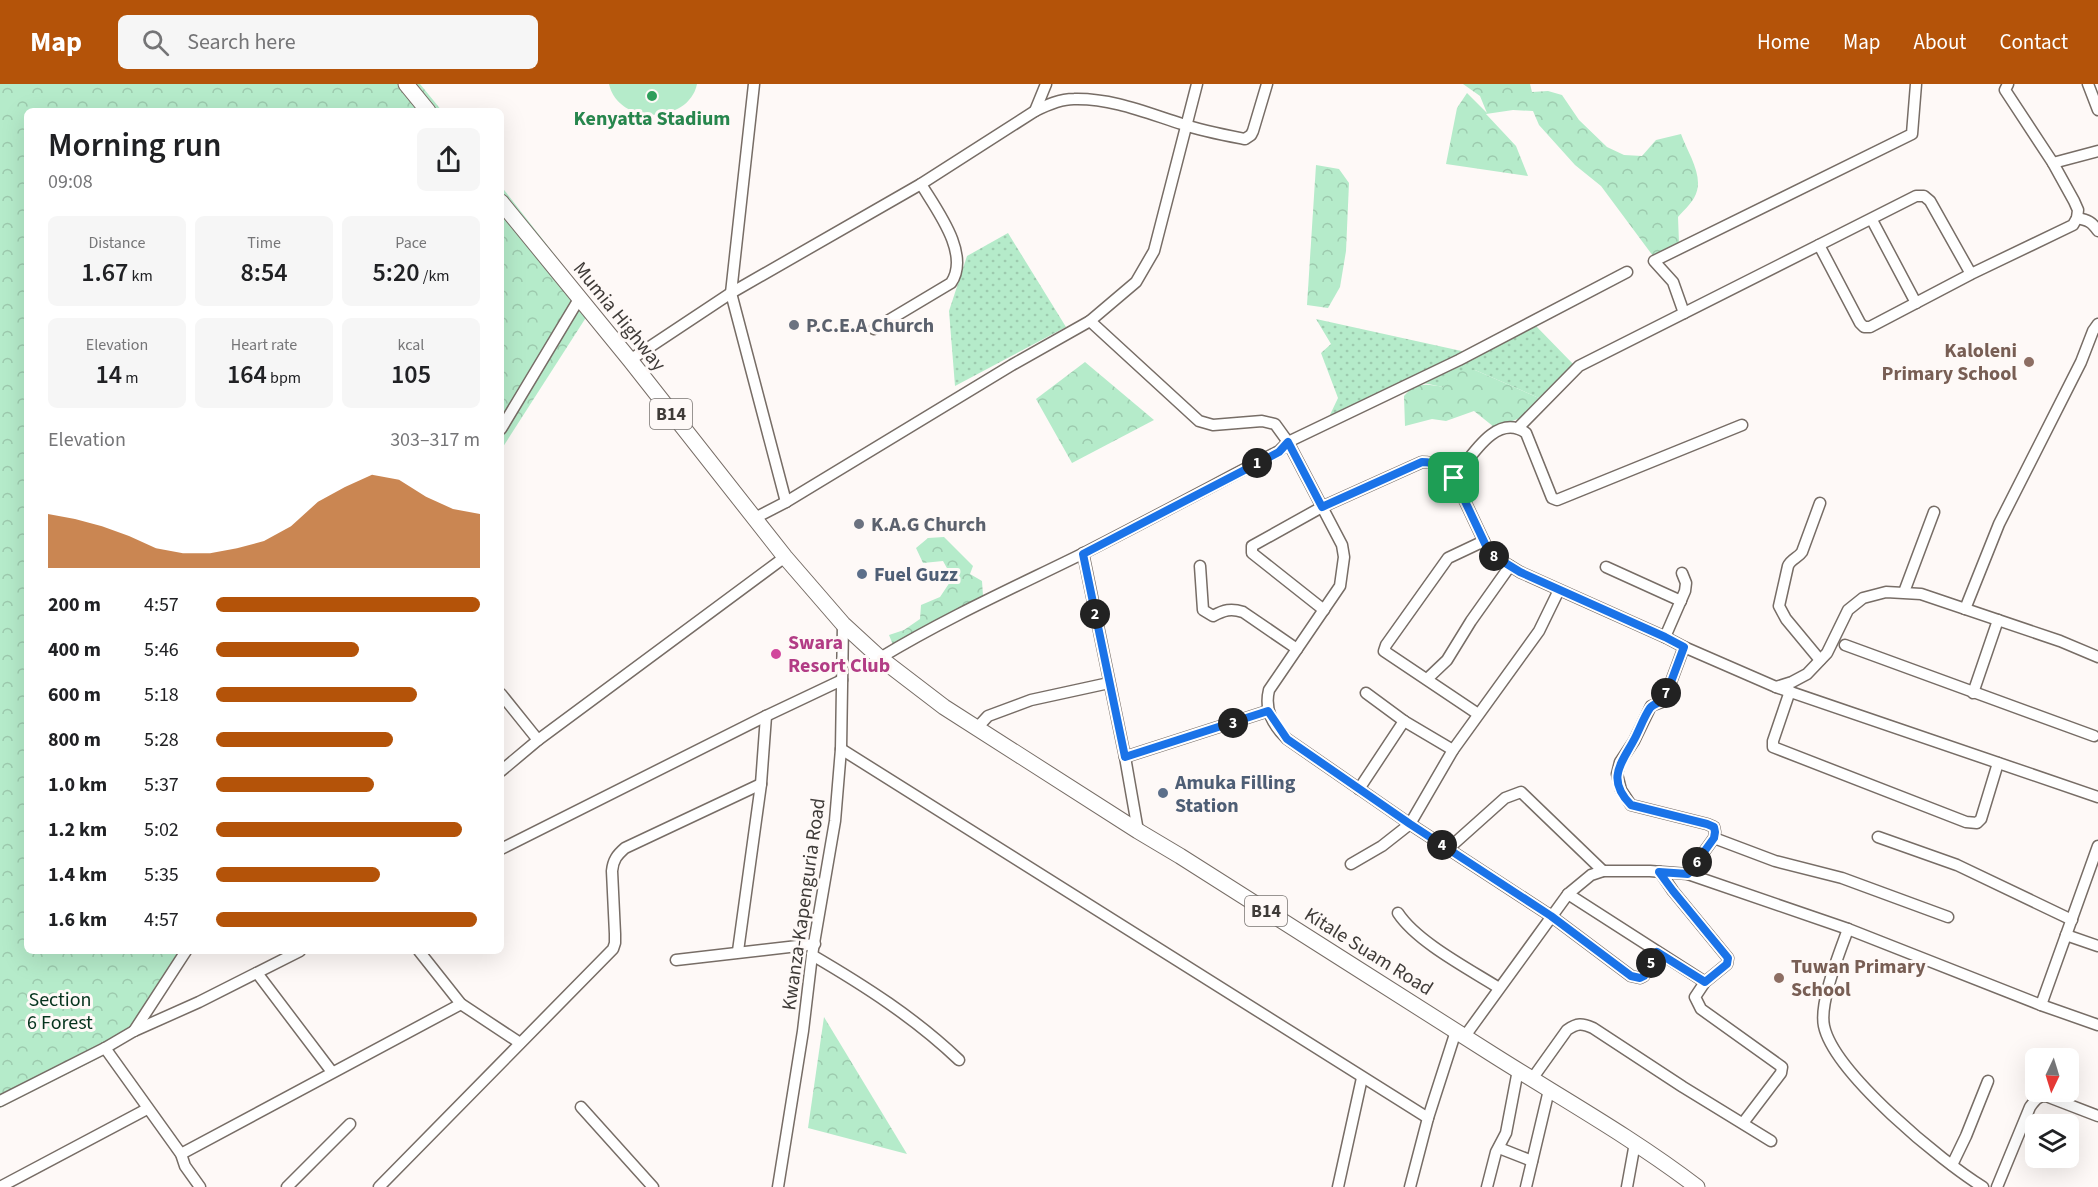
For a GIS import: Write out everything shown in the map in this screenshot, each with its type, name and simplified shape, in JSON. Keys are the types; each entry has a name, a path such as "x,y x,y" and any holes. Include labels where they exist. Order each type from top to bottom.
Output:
{"highway":[{"path":"406,84 426,108"},
{"name":"Mumia Highway","path":"504,206 630,360 785,558 843,624"},
{"name":"Kitale Suam Road","path":"843,624 880,658 976,729 1635,1143 1697,1187"}],"street":[{"path":"754,84 731,293 786,502"},
{"path":"1035,111 1046,84"},
{"path":"755,518 786,502 1012,365 1090,321 1136,282 1154,252 1197,84"},
{"path":"630,360 731,293 921,184 1035,111 1054,102 1073,99 1101,100 1132,107 1185,125 1238,137 1248,137 1253,131 1267,84"},
{"path":"1684,313 1672,282 1654,261 1912,134 1916,84"},
{"path":"1819,245 1864,327 1870,327 1971,274 2073,225 2078,218 2078,210 2074,201 2053,163 2006,92 2005,88 2008,84"},
{"path":"2088,84 2098,108"},
{"path":"2053,163 2098,151"},
{"path":"874,329 951,283 956,275 958,264 949,232 921,184"},
{"path":"1518,428 1579,366 1916,196 1924,196 1929,201 1971,274"},
{"path":"2078,218 2093,223 2098,231"},
{"path":"1872,219 1916,303"},
{"path":"880,658 917,635 1083,554 1279,452 1288,442 1459,360 1627,272"},
{"path":"504,424 579,299"},
{"path":"1090,321 1199,421 1213,425 1262,421 1275,424 1288,442 1342,545 1344,557 1340,586 1269,690 1268,711 1287,739 1410,824 1551,916 1631,976 1640,978 1644,976 1657,952"},
{"path":"1965,609 1999,524 2098,324"},
{"path":"1454,478 1489,436 1501,429 1518,428 1526,433 1552,498 1557,500 1742,425"},
{"path":"1324,610 1252,554 1251,549 1255,543 1322,507 1422,462 1437,464 1454,478 1488,550 1510,566 1776,687 2098,797"},
{"path":"1820,503 1802,552 1788,566 1779,606 1786,619 1820,660"},
{"path":"1904,592 1934,512"},
{"path":"1478,714 1384,651 1448,558 1484,541"},
{"path":"1083,554 1138,831"},
{"path":"504,768 538,740 785,558"},
{"path":"1200,566 1203,610 1213,616 1225,610 1234,609 1243,612 1297,649"},
{"path":"1427,679 1447,660 1510,566"},
{"path":"1606,567 1681,602"},
{"path":"1665,637 1681,602 1686,583 1682,573"},
{"path":"1351,864 1382,846 1410,824 1453,750 1539,631 1559,590"},
{"path":"1776,687 1807,674 1827,653 1848,610 1863,598 1886,592 1921,594 2098,657"},
{"path":"1973,693 1998,620"},
{"name":"Kwanza-Kapenguria Road","path":"778,1187 835,820 841,749 843,624"},
{"path":"1845,645 2094,736"},
{"path":"1684,647 1665,698 1662,702 1651,706 1620,762 1617,774 1621,790 1631,805 1714,827 1714,838 1688,874"},
{"path":"504,847 842,680"},
{"path":"976,729 988,716 1031,700 1109,683"},
{"path":"1790,691 1773,747 1966,822 1977,824 1981,819 1998,763"},
{"path":"1366,693 1404,721 1453,750"},
{"path":"504,698 538,740"},
{"path":"1125,757 1268,711"},
{"path":"738,951 761,784 766,716"},
{"path":"1359,789 1404,721"},
{"path":"841,749 1428,1118"},
{"path":"379,1187 613,949 615,934 612,871 613,862 617,856 625,848 761,784"},
{"path":"1448,849 1504,798 1521,792 1603,871"},
{"path":"1878,837 1957,865 2072,920"},
{"path":"1714,838 1775,861 1842,878 1948,917"},
{"path":"2041,1005 2098,846"},
{"path":"1410,1187 1428,1118 1460,1033 1499,988 1568,894 1591,876 1603,871 1688,874 1848,929 2098,1025"},
{"path":"1659,872 1728,958 1727,964 1705,982 1695,997 1701,1010 1782,1067 1781,1073 1743,1123"},
{"path":"1568,894 1705,982"},
{"path":"1398,913 1404,922 1427,941 1499,988"},
{"path":"1848,929 1823,1010 1824,1027 1838,1053 1871,1094 1952,1165 1983,1187"},
{"path":"2066,935 2098,946"},
{"path":"676,960 738,951 813,950 898,1008 934,1036 959,1060"},
{"path":"134,1031 184,954"},
{"path":"0,1101 134,1031 199,1002 294,954"},
{"path":"421,954 461,1004 520,1043"},
{"path":"257,973 332,1072"},
{"path":"181,1154 461,1004"},
{"path":"1532,1078 1567,1030 1574,1024 1582,1023 1771,1141"},
{"path":"105,1048 181,1154 185,1166 200,1187"},
{"path":"1487,1187 1506,1133 1518,1070"},
{"path":"1338,1187 1362,1078"},
{"path":"1952,1165 1988,1081"},
{"path":"1526,1187 1549,1090"},
{"path":"1997,1187 2035,1100 2046,1096 2098,1116"},
{"path":"581,1107 653,1187"},
{"path":"0,1187 147,1109"},
{"path":"287,1187 350,1124"},
{"path":"1627,1187 1635,1143"},
{"path":"1499,1148 1532,1161"}],"green space":[{"name":"Section 6 Forest","path":"0,84 420,84 440,108 24,108 24,954 177,954 115,1050 0,1108"},
{"name":"Kenyatta Stadium","path":"609,84 697,84 691,97 681,107 668,113 653,115 639,113 625,107 615,98"},
{"path":"1463,84 1530,84 1532,92 1548,91 1562,95 1579,120 1607,147 1624,155 1642,156 1656,140 1681,134 1695,166 1698,182 1694,198 1678,217 1679,243 1653,256 1601,186 1575,165 1539,125 1533,111 1513,110 1486,114 1516,146 1528,176 1446,164 1457,108 1467,93 1487,113 1480,96"},
{"path":"1316,165 1339,169 1349,183 1346,251 1340,287 1328,308 1307,305"},
{"path":"504,190 594,305 504,445"},
{"path":"1008,233 1066,327 955,386 949,311 967,256"},
{"path":"1316,319 1466,352 1328,419 1338,398 1321,353 1331,344"},
{"path":"1535,325 1574,365 1539,398 1475,370 1443,387 1423,383"},
{"path":"1085,362 1154,420 1072,463 1036,399"},
{"path":"1475,370 1539,398 1521,418 1494,427 1474,411 1446,421 1432,419 1405,426 1404,396 1408,391 1422,385 1443,387 1453,372"},
{"path":"944,537 973,566 970,574 982,581 983,596 893,645 889,635 904,630 920,619 921,605 940,597 950,582 948,570 943,561 923,563 916,548 928,538"},
{"path":"824,1017 907,1154 808,1128"}],"place":[{"name":"Kenyatta Stadium","path":"652,96"},
{"name":"P.C.E.A Church","path":"794,325"},
{"name":"Kaloleni Primary School","path":"2029,362"},
{"name":"K.A.G Church","path":"859,524"},
{"name":"Fuel Guzz","path":"862,574"},
{"name":"Swara Resort Club","path":"776,654"},
{"name":"Amuka Filling Station","path":"1163,793"},
{"name":"Tuwan Primary School","path":"1779,978"}],"route":[{"path":"1288,442 1322,507 1422,462 1437,464 1454,478 1488,550 1494,556 1520,572 1684,647 1665,698 1662,702 1651,706 1634,741 1620,762 1617,774 1625,799 1631,805 1714,827 1714,838 1688,874 1659,872 1728,958 1727,964 1705,982 1657,952 1644,976 1635,978 1631,976 1551,916 1410,824 1287,739 1268,711 1125,757 1083,554 1279,452 1288,442"}]}
